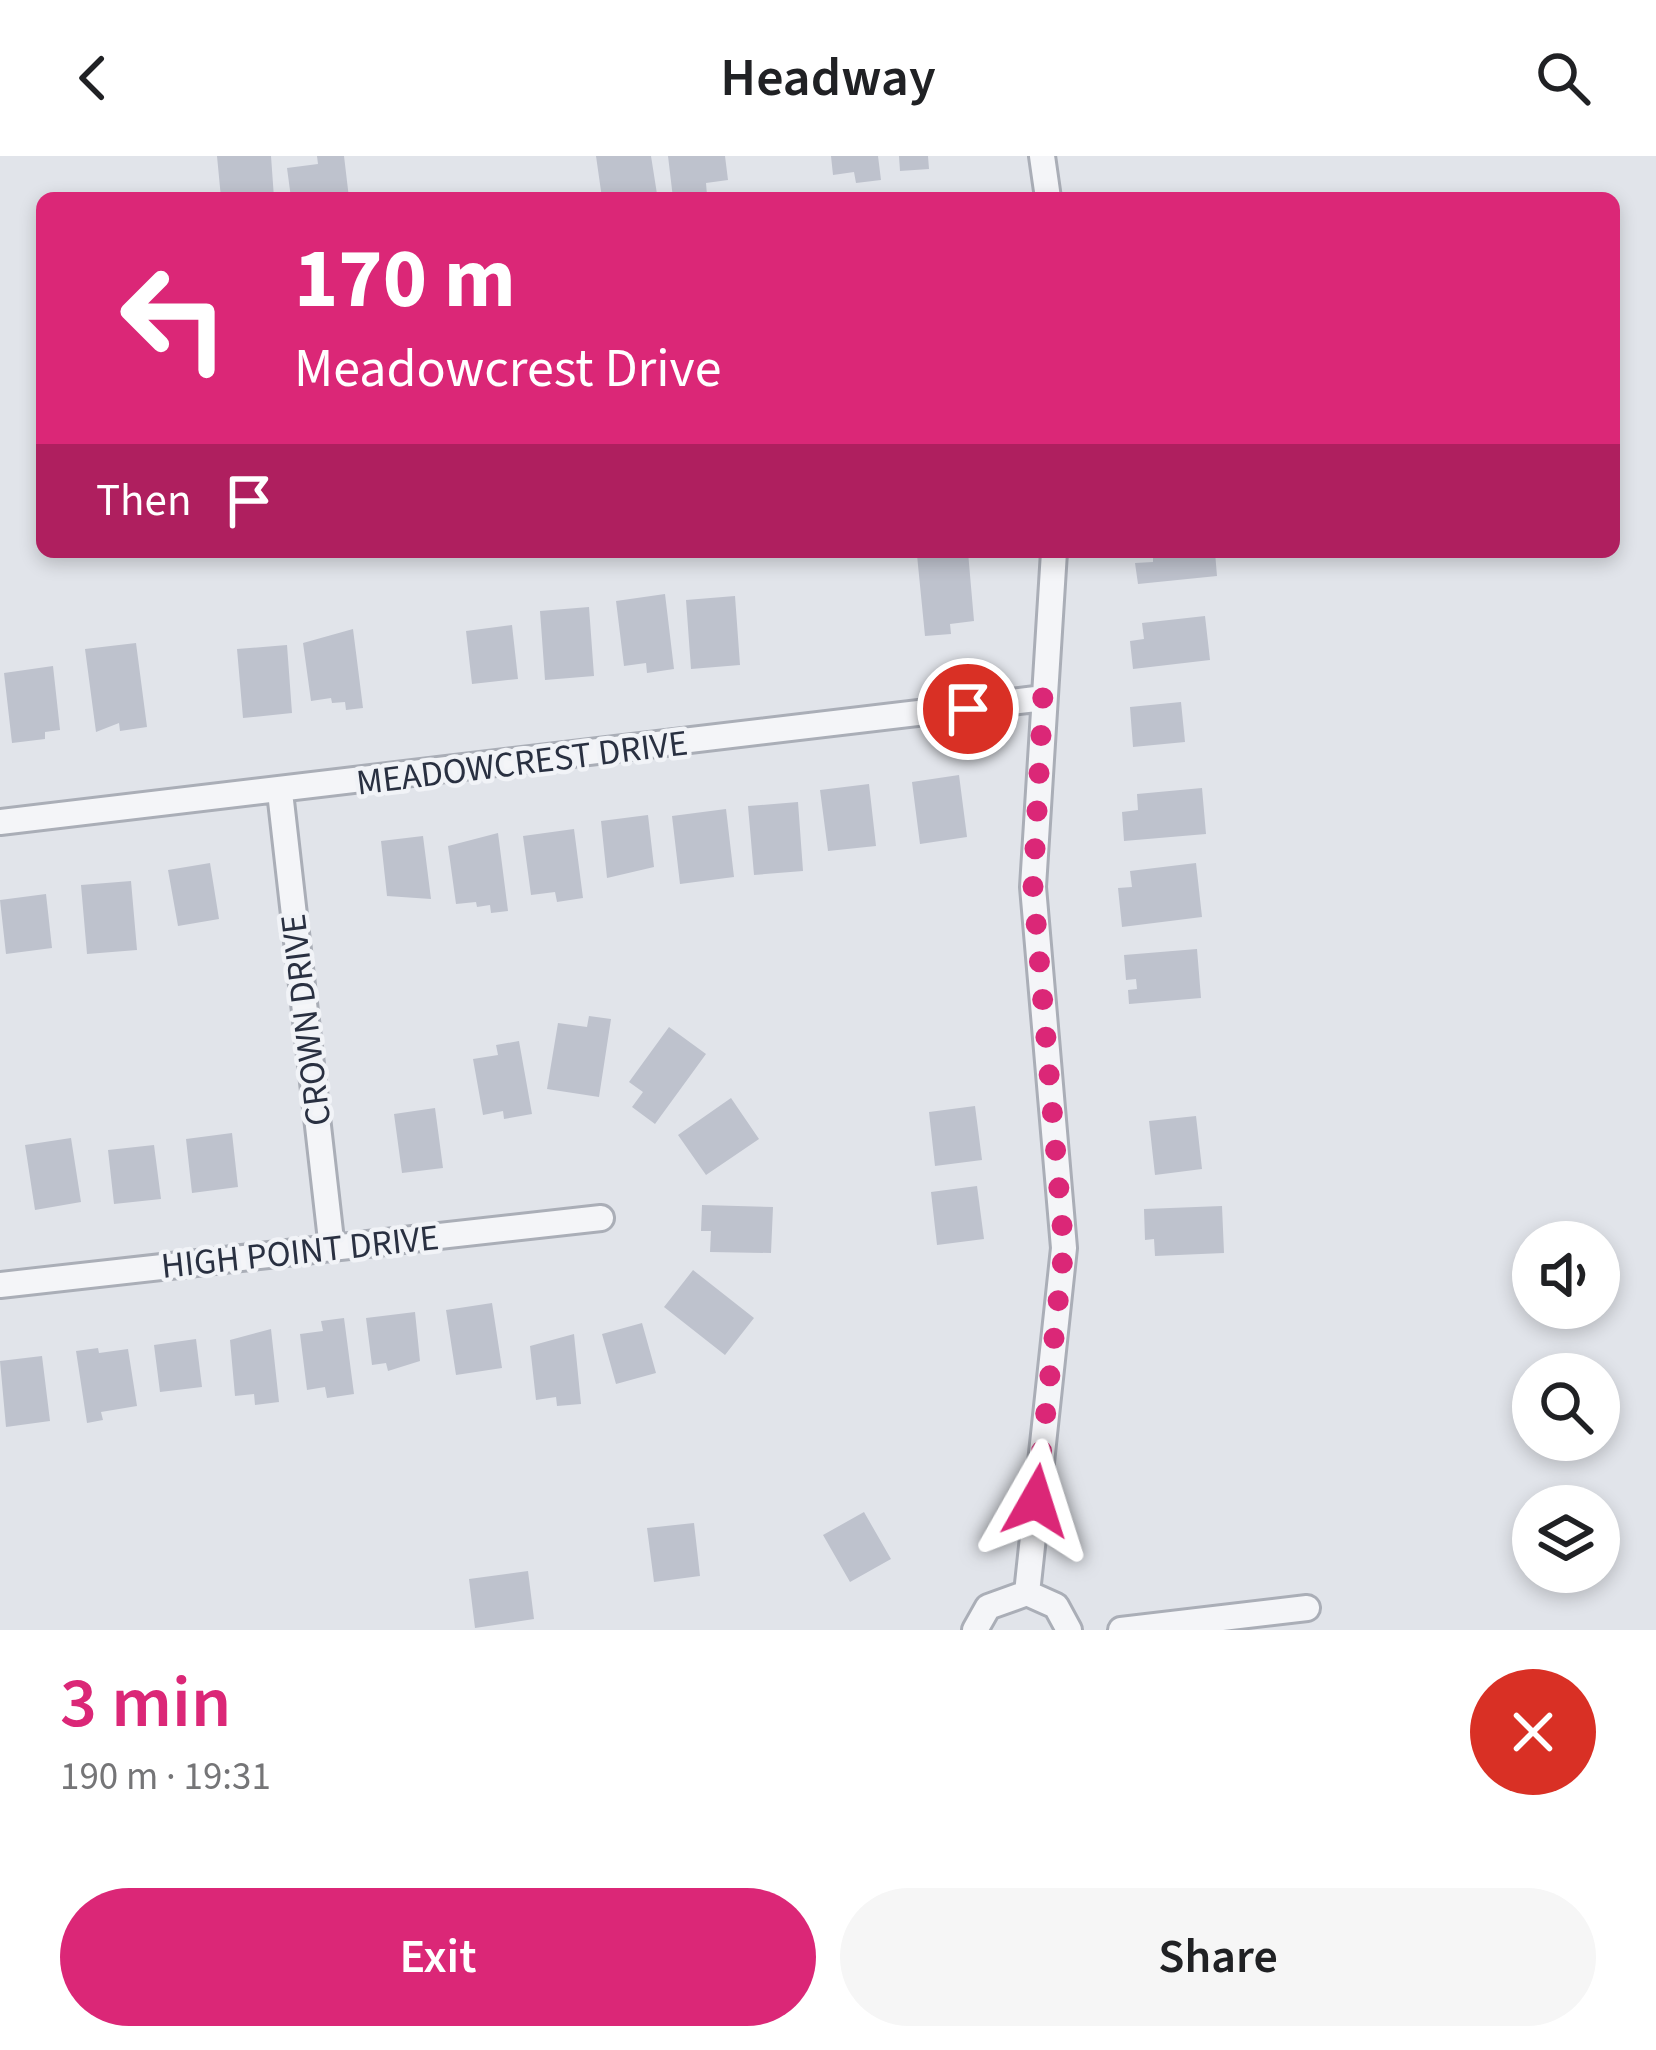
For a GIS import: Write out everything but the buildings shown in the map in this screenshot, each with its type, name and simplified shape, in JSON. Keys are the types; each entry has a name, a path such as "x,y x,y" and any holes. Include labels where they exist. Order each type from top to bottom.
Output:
{"street":[{"path":"1042,156 1047,192"},
{"path":"1027,1593 1064,1248 1033,887 1054,558"},
{"name":"MEADOWCREST DRIVE","path":"0,821 280,792 1043,698"},
{"name":"CROWN DRIVE","path":"280,792 332,1249"},
{"name":"HIGH POINT DRIVE","path":"0,1286 601,1218"},
{"path":"975,1630 999,1599 1027,1593 1056,1606 1069,1630"},
{"path":"1120,1630 1307,1608"}],"route":[{"path":"968,709 1043,698 1033,887 1064,1248 1036,1501"}]}
